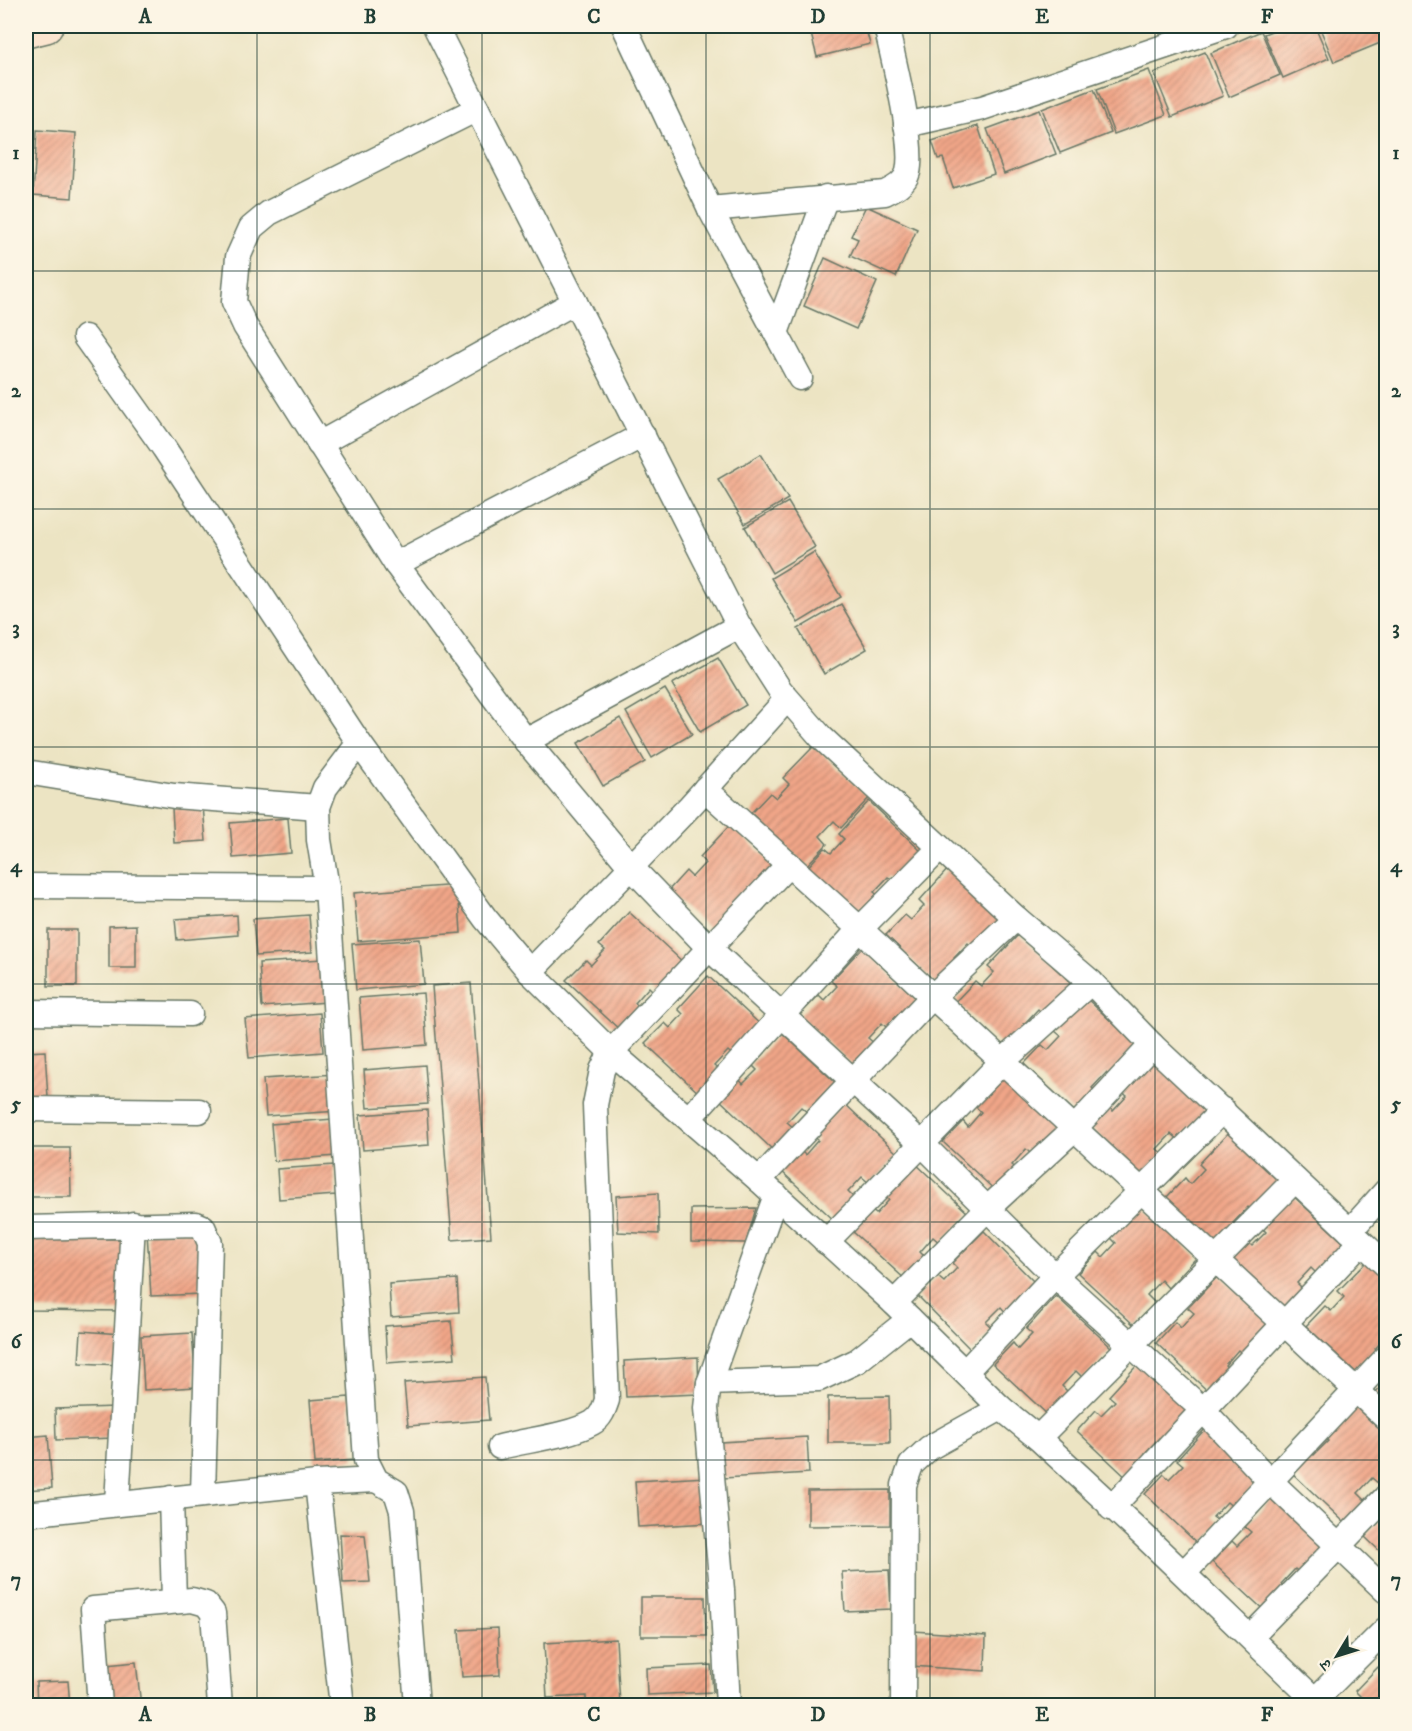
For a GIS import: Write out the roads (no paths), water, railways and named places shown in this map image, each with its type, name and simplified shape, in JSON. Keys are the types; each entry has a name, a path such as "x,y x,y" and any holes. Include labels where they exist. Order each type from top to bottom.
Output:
{"street":[{"path":"26,31 46,26"},
{"path":"435,26 740,626 787,699 820,737 1016,918 1090,981 1152,1045 1386,1265"},
{"path":"624,26 710,209 800,378"},
{"path":"710,209 885,192 896,188 908,173 906,125 886,26"},
{"path":"906,125 982,108 1226,26"},
{"path":"477,109 269,213 250,228 238,257 234,302 245,326 396,564 526,741 631,867 710,949 922,1145 1055,1276 1202,1409 1269,1480 1386,1591"},
{"path":"776,333 826,197"},
{"path":"319,444 575,302"},
{"path":"85,337 164,448 359,743 485,918 530,972 611,1052 767,1187 902,1311 1001,1408 1038,1438 1251,1636 1318,1703 1386,1629"},
{"path":"396,564 643,435"},
{"path":"526,741 740,626"},
{"path":"530,972 705,789 787,699"},
{"path":"359,743 325,788 318,807 319,840 327,888 366,1460 376,1480 396,1492 402,1511 417,1706"},
{"path":"26,772 174,796 318,807"},
{"path":"705,789 1003,1061 1386,1418"},
{"path":"689,1118 784,1016 860,929 940,848"},
{"path":"500,1447 593,1422 603,1413 607,1400 595,1105 602,1070 611,1052 789,864"},
{"path":"26,886 327,888"},
{"path":"728,1706 722,1590 706,1408 709,1383 767,1187 855,1082 932,997 1016,918"},
{"path":"826,1242 1003,1061 1090,981"},
{"path":"26,1012 190,1014"},
{"path":"709,1383 819,1379 857,1361 987,1209 1074,1129 1152,1045"},
{"path":"26,1109 199,1111"},
{"path":"965,1371 1055,1276 1223,1110"},
{"path":"1038,1438 1294,1180"},
{"path":"1111,1508 1202,1409 1285,1325 1355,1236 1386,1191"},
{"path":"117,1503 133,1224"},
{"path":"26,1228 196,1224 208,1234 210,1243 203,1494"},
{"path":"1184,1574 1269,1480 1357,1391 1386,1358"},
{"path":"903,1706 904,1485 911,1465 929,1448 1001,1408"},
{"path":"26,1514 203,1494 376,1480"},
{"path":"317,1483 342,1706"},
{"path":"1251,1636 1339,1548 1386,1497"},
{"path":"171,1498 174,1600"},
{"path":"100,1706 93,1609 174,1600 192,1600 206,1604 213,1613 220,1706"}]}
